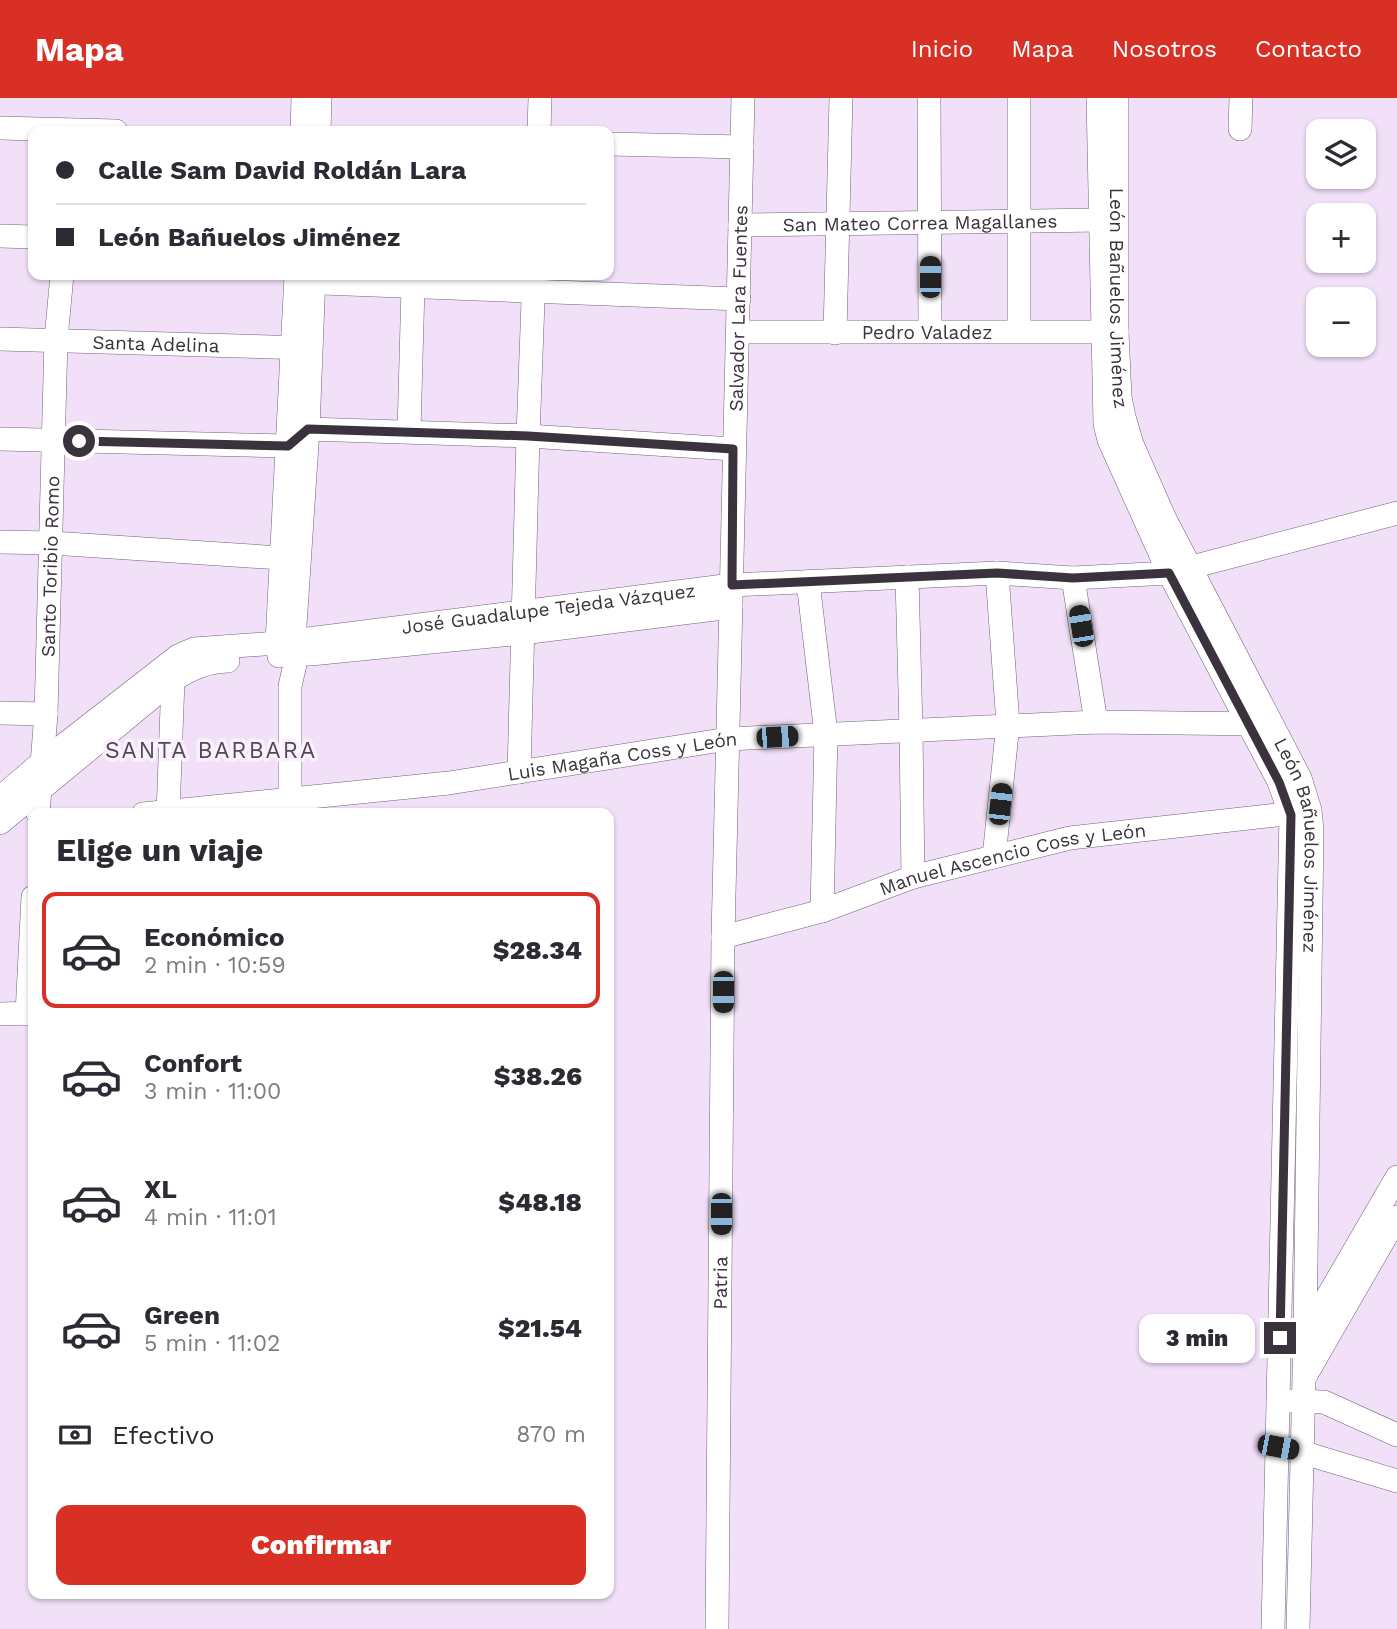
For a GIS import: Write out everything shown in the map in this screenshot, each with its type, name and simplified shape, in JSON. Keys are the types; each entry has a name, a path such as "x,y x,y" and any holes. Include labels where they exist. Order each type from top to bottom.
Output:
{"street":[{"path":"302,126 303,98"},
{"path":"319,126 320,98"},
{"path":"539,126 540,98"},
{"name":"Salvador Lara Fuentes","path":"723,937 743,98"},
{"path":"835,333 841,98"},
{"path":"929,98 930,331"},
{"path":"1019,98 1019,331"},
{"name":"León Bañuelos Jiménez","path":"1097,98 1100,220 1114,420 1109,440 1180,571 1272,724 1300,778 1273,1629"},
{"name":"León Bañuelos Jiménez","path":"1109,331 1117,98"},
{"path":"1240,129 1241,98"},
{"path":"0,128 28,129"},
{"path":"614,144 742,147"},
{"name":"San Mateo Correa Magallanes","path":"740,225 1100,220"},
{"path":"0,236 28,237"},
{"name":"Santo Toribio Romo","path":"38,808 46,714 56,339 62,280"},
{"path":"287,650 308,429 303,348 305,280"},
{"path":"318,280 413,287 534,283 738,299"},
{"path":"519,772 534,283"},
{"path":"409,431 413,287"},
{"name":"Pedro Valadez","path":"738,332 1109,331"},
{"name":"Santa Adelina","path":"0,339 303,348"},
{"path":"290,806 290,686 281,558 288,446 303,348"},
{"path":"0,439 288,446 308,429 528,436 733,449"},
{"name":"José Guadalupe Tejeda Vázquez","path":"0,823 173,680 191,668 207,662 731,596 808,582 997,573 1073,578 1180,571 1397,513"},
{"path":"0,542 281,558"},
{"name":"León Bañuelos Jiménez","path":"1180,571 1248,725 1279,782 1312,830 1298,1629"},
{"path":"995,857 1008,724 997,573"},
{"path":"906,577 913,877"},
{"path":"1073,578 1096,722"},
{"path":"808,582 826,734 821,911"},
{"name":"José Guadalupe Tejeda Vázquez","path":"0,798 178,656 194,649 287,650"},
{"path":"169,808 173,680"},
{"path":"0,713 46,714"},
{"name":"Luis Magaña Coss y León","path":"255,808 290,806 449,783 728,739 1008,724 1272,724"},
{"name":"Manuel Ascencio Coss y León","path":"723,937 821,911 913,877 1070,838 1300,813"},
{"path":"0,823 28,823"},
{"name":"Patria","path":"718,1629 723,937"},
{"path":"0,1014 28,1014"},
{"path":"1304,1390 1374,1236 1397,1177"},
{"path":"1397,1217 1374,1236 1305,1335 1279,1392 1304,1390 1324,1402 1397,1434"},
{"path":"1278,1447 1397,1481"}],"district":[{"name":"SANTA BARBARA","path":"211,750"}],"route":[{"path":"79,441 288,446 308,429 528,436 733,449 732,585 997,573 1073,578 1169,573 1279,782 1291,815 1280,1338"}]}
